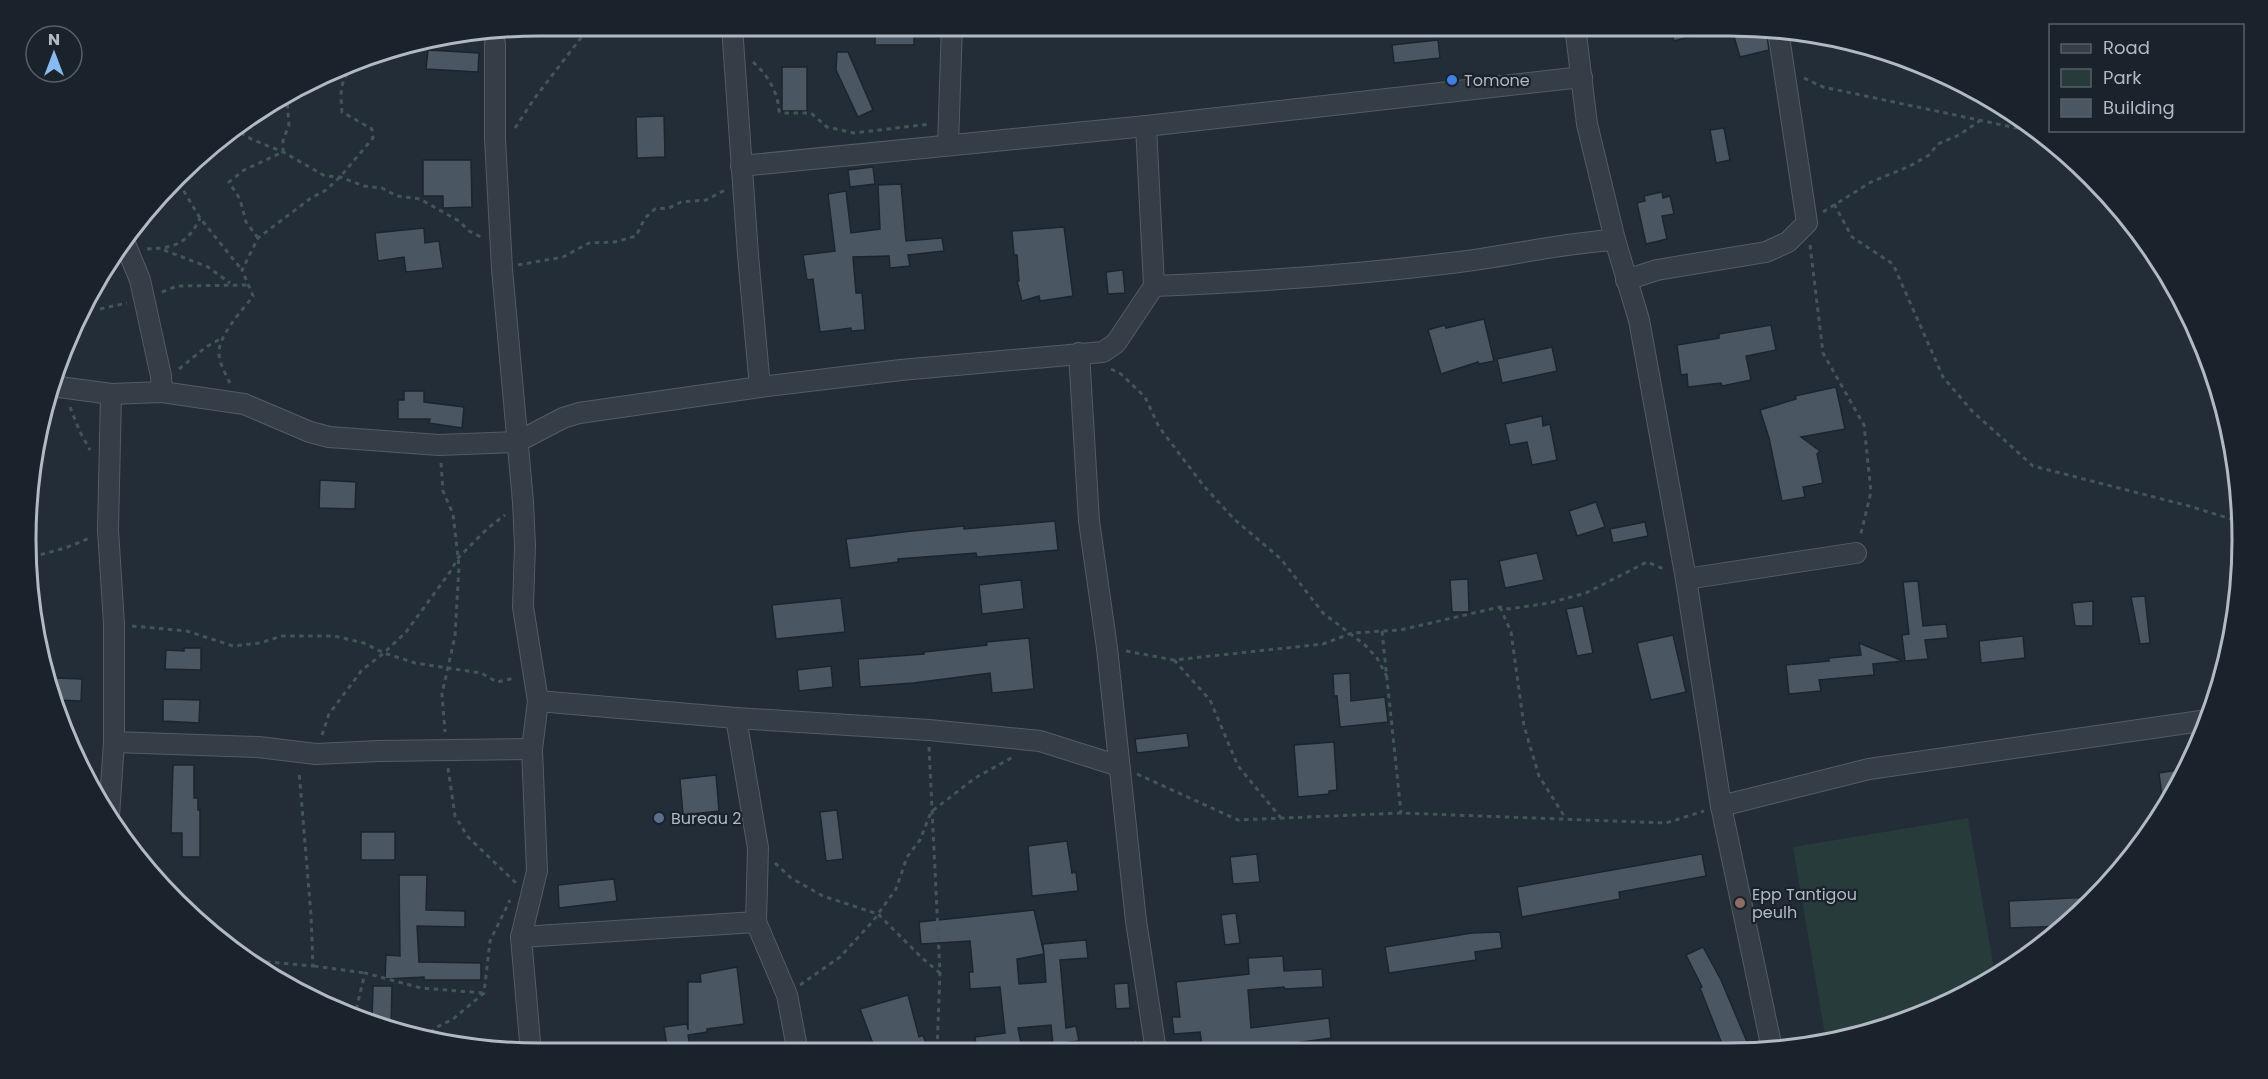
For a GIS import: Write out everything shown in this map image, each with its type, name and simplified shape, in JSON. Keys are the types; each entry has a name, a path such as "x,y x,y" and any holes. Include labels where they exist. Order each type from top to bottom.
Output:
{"street":[{"path":"733,36 760,387"},
{"path":"948,146 952,36"},
{"path":"1576,36 1587,124 1615,240 1639,320 1686,579 1721,806 1770,1041"},
{"path":"1626,280 1657,270 1766,252 1788,242 1807,223 1779,39"},
{"path":"495,44 495,139 502,268 524,502 523,607 536,692 532,749 537,871 521,937 530,1043"},
{"path":"742,175 948,146 1582,77"},
{"path":"60,387 111,394 161,384 244,404 310,432 329,436 440,445 517,442 562,418 579,413 760,387 901,370 1103,352 1116,343 1154,286 1146,126"},
{"path":"1154,286 1298,278 1452,263 1577,242 1615,240"},
{"path":"128,250 140,280 161,384"},
{"path":"1085,353 1089,521 1107,648 1136,921 1155,1043"},
{"path":"110,802 114,742 114,624 108,530 111,394"},
{"path":"1686,579 1856,554"},
{"path":"536,692 736,718 929,730 1040,741 1119,766"},
{"path":"736,718 758,848 756,922 787,995 796,1043"},
{"path":"1721,806 1869,769 2198,721"},
{"path":"114,742 237,746 307,753 532,749"},
{"path":"521,937 756,922"}],"path":[{"path":"512,132 582,36"},
{"path":"734,36 764,72 779,101 779,111 782,113 811,113 827,127 854,133 950,122"},
{"path":"1784,68 1822,87 2018,128"},
{"path":"242,270 258,238 311,198 326,190 340,177 372,138 372,129 342,112 340,92 342,79 345,75"},
{"path":"283,152 283,140 289,125 287,103"},
{"path":"1856,554 1871,492 1864,425 1823,353 1807,223 1854,191 1929,155 1938,144 1959,135 1981,120"},
{"path":"242,134 283,152 325,176 340,177 364,186 382,188 397,196 420,199 459,221 469,231 501,247"},
{"path":"258,238 246,222 240,199 229,182 244,170 283,152"},
{"path":"502,268 563,257 589,243 615,242 636,236 645,218 655,209 669,208 681,202 706,200 742,175"},
{"path":"181,186 200,218 242,270 253,296 224,337 219,351 220,362 231,386 244,404"},
{"path":"1834,204 1852,237 1893,264 1943,377 1972,411 2033,466 2231,519"},
{"path":"130,247 163,249 179,244 195,230 200,218"},
{"path":"163,249 208,267 231,284"},
{"path":"100,309 144,299 177,286 248,285"},
{"path":"161,384 206,347 224,337"},
{"path":"1085,353 1121,374 1145,397 1159,427 1203,485 1234,519 1281,559 1323,613 1352,633 1377,658 1387,677"},
{"path":"67,404 80,432 108,476"},
{"path":"432,1031 453,1019 484,993 490,941 518,884 468,837 454,816 442,694 454,636 458,558 453,514 443,491 440,445"},
{"path":"313,966 307,753 329,714 362,670 384,653 411,625 458,558 488,528 524,502"},
{"path":"36,556 65,548 108,530"},
{"path":"1107,648 1174,660 1323,644 1352,633 1400,630 1500,606 1509,609 1549,603 1586,593 1647,562 1686,579"},
{"path":"1500,606 1510,632 1524,726 1539,776 1566,819"},
{"path":"114,624 187,631 233,645 260,643 282,636 334,636 364,643 384,653 415,663 481,673 497,682 516,678 536,692"},
{"path":"1382,631 1401,813"},
{"path":"1174,660 1210,700 1238,766 1281,818"},
{"path":"929,730 940,973 937,1043"},
{"path":"787,995 840,957 878,914 896,889 907,857 920,840 931,812 975,778 1040,741"},
{"path":"1119,766 1239,820 1401,813 1666,823 1721,806"},
{"path":"758,848 791,878 823,896 878,914 940,973"},
{"path":"266,962 365,974 421,988 484,993"},
{"path":"356,1008 365,974"}],"green space":[{"path":"1968,818 1994,967 1921,1005 1859,1026 1825,1033 1793,847"}],"building":[{"path":"875,36 914,36 914,45 875,45"},
{"path":"1673,36 1692,36 1674,41"},
{"path":"1734,36 1767,38 1769,50 1740,57"},
{"path":"1438,40 1440,58 1394,63 1392,45"},
{"path":"428,50 479,53 478,72 426,69"},
{"path":"837,52 848,52 873,110 858,117 836,70"},
{"path":"782,67 807,67 807,111 782,111"},
{"path":"664,116 665,157 637,158 636,117"},
{"path":"1724,128 1730,160 1716,163 1710,130"},
{"path":"423,160 471,160 472,207 443,208 443,196 423,196"},
{"path":"873,167 875,184 850,187 848,170"},
{"path":"901,184 906,241 942,238 944,251 908,255 910,266 890,268 889,256 853,257 856,293 862,293 865,330 851,331 851,328 820,332 813,279 807,280 803,255 835,251 828,194 846,191 851,233 880,229 878,185"},
{"path":"1662,192 1663,198 1670,196 1674,214 1662,216 1667,239 1646,244 1637,203 1645,201 1644,196"},
{"path":"1064,227 1073,296 1040,301 1039,296 1022,301 1017,281 1019,281 1017,255 1014,255 1012,231"},
{"path":"424,228 425,243 439,241 443,268 406,272 404,257 378,261 375,233"},
{"path":"1123,270 1125,293 1108,294 1106,272"},
{"path":"1484,319 1494,361 1479,364 1478,362 1441,374 1428,330"},
{"path":"1771,325 1776,350 1746,356 1751,380 1722,386 1721,383 1688,387 1687,374 1681,375 1677,345 1719,338 1719,334"},
{"path":"1552,347 1557,371 1502,383 1497,359"},
{"path":"1836,387 1845,429 1801,437 1820,451 1817,454 1823,483 1803,487 1805,497 1782,501 1769,438 1760,410 1796,399 1795,396"},
{"path":"404,391 424,391 424,402 464,407 462,428 429,423 430,419 398,419 398,400 404,400"},
{"path":"1542,416 1543,426 1550,424 1557,460 1532,465 1527,442 1510,445 1505,424"},
{"path":"320,480 356,482 355,509 319,508"},
{"path":"1596,502 1605,527 1577,536 1569,511"},
{"path":"1055,521 1058,550 977,557 976,553 898,559 898,562 850,568 846,539 964,526 964,529"},
{"path":"1645,522 1648,536 1613,543 1610,529"},
{"path":"1537,553 1544,580 1505,588 1499,561"},
{"path":"1468,579 1469,612 1452,612 1450,580"},
{"path":"1021,580 1024,609 982,614 979,585"},
{"path":"1918,581 1923,626 1946,624 1948,638 1925,640 1928,659 1905,661 1902,635 1909,634 1903,582"},
{"path":"2145,596 2150,643 2140,644 2131,597"},
{"path":"841,598 845,632 776,639 772,605"},
{"path":"2093,601 2093,626 2075,626 2072,603"},
{"path":"1583,606 1593,653 1577,656 1566,609"},
{"path":"1673,635 1686,692 1651,700 1637,643"},
{"path":"2023,636 2025,658 1981,663 1979,641"},
{"path":"1029,638 1034,689 992,693 990,673 860,687 858,659 924,654 924,652 987,645 986,642"},
{"path":"1859,643 1903,661 1873,664 1874,675 1819,680 1821,691 1789,694 1786,665 1861,655"},
{"path":"184,648 201,648 201,670 165,669 166,650 184,651"},
{"path":"831,666 833,687 799,691 797,670"},
{"path":"1350,673 1351,701 1385,697 1388,722 1340,727 1337,696 1334,696 1333,674"},
{"path":"56,679 82,679 81,701 63,700"},
{"path":"163,699 200,700 199,723 163,721"},
{"path":"1187,733 1189,747 1137,753 1135,739"},
{"path":"1334,742 1337,790 1329,791 1329,794 1298,797 1294,745"},
{"path":"173,765 194,765 194,798 198,798 198,810 200,810 200,857 182,857 182,833 171,833"},
{"path":"2176,770 2162,796 2159,773"},
{"path":"716,775 719,811 683,815 680,779"},
{"path":"837,810 843,859 826,861 820,812"},
{"path":"361,832 395,832 395,860 361,860"},
{"path":"1067,841 1072,873 1076,872 1078,891 1032,896 1028,846"},
{"path":"1257,854 1260,882 1233,884 1230,857"},
{"path":"1702,854 1706,876 1619,892 1620,899 1522,917 1517,887"},
{"path":"399,875 427,875 426,910 465,911 465,927 417,926 419,962 481,963 481,980 424,980 424,977 385,979 386,955 400,956"},
{"path":"614,879 617,901 559,908 558,885"},
{"path":"2083,897 2050,926 2010,928 2009,901"},
{"path":"1034,910 1044,954 1043,944 1086,940 1088,958 1060,960 1066,1028 1076,1026 1079,1041 1053,1043 1051,1025 1018,1028 1021,1043 976,1043 975,1037 1005,1033 1000,987 970,989 969,972 973,972 970,941 921,944 919,922","holes":["1044,954 1046,982 1019,984 1017,959"]},
{"path":"1236,913 1240,943 1225,945 1221,915"},
{"path":"1500,932 1502,948 1475,952 1476,960 1389,973 1385,947 1472,933"},
{"path":"1703,947 1721,980 1747,1042 1722,1043 1700,988 1702,987 1686,955"},
{"path":"1283,956 1284,971 1322,969 1323,987 1248,990 1251,1028 1329,1018 1331,1038 1296,1043 1202,1043 1200,1032 1174,1034 1172,1017 1180,1017 1176,982 1249,974 1248,958"},
{"path":"737,967 744,1024 707,1029 707,1032 688,1035 690,1043 666,1043 664,1027 687,1024 688,1030 688,982 701,982 700,974"},
{"path":"1128,983 1130,1008 1116,1009 1114,984"},
{"path":"373,986 392,986 391,1020 372,1014"},
{"path":"908,995 919,1037 923,1035 926,1043 873,1043 860,1009"}],"place":[{"name":"Tomone","path":"1452,80"},
{"name":"Bureau 2","path":"659,818"},
{"name":"Epp Tantigou peulh","path":"1740,903"}]}
